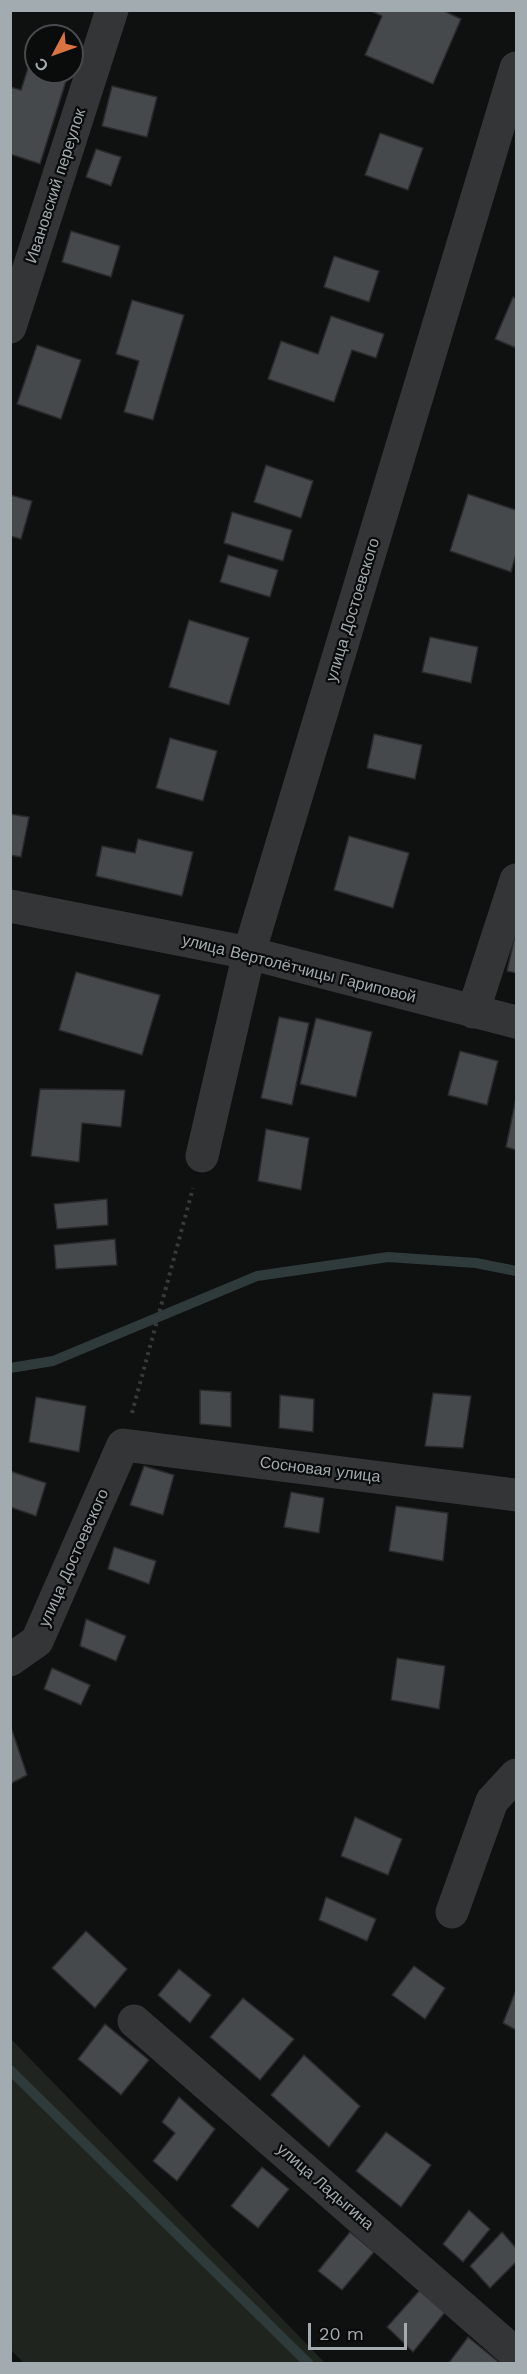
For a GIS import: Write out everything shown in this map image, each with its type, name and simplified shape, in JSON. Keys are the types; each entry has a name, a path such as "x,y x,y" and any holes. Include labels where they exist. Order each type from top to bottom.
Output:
{"street":[{"name":"Ивановский переулок","path":"10,327 112,10"},
{"name":"улица Достоевского","path":"202,1156 249,953 516,68"},
{"path":"473,1012 516,880"},
{"name":"улица Вертолётчицы Гариповой","path":"10,906 249,953 516,1022"},
{"name":"улица Достоевского","path":"10,1660 37,1641 123,1445"},
{"name":"Сосновая улица","path":"123,1445 516,1495"},
{"path":"452,1912 492,1801 516,1775"},
{"name":"улица Ладыгина","path":"134,2021 516,2354"}],"path":[{"path":"123,1445 202,1156"}],"shaded area":[{"path":"10,2039 325,2363 25,2364 11,2350"}],"building":[{"path":"369,10 442,10 461,19 433,84 365,55 382,16"},
{"path":"24,81 24,84 65,84 40,164 10,154 10,87 21,90"},
{"path":"112,86 157,97 147,137 102,126"},
{"path":"380,133 423,148 408,190 365,175"},
{"path":"96,149 121,157 111,186 86,177"},
{"path":"71,231 120,246 111,277 62,262"},
{"path":"334,256 379,271 369,302 324,287"},
{"path":"513,297 516,299 516,348 495,339"},
{"path":"132,300 184,315 153,420 124,412 139,361 116,354"},
{"path":"331,316 384,334 376,358 352,350 334,402 268,379 281,341 318,354"},
{"path":"37,345 81,360 61,419 17,404"},
{"path":"266,465 313,481 301,518 254,502"},
{"path":"468,494 516,510 516,554 511,572 450,551"},
{"path":"10,495 32,501 21,539 10,536"},
{"path":"232,512 292,530 283,561 224,543"},
{"path":"228,555 278,570 270,597 220,582"},
{"path":"189,620 249,638 229,705 169,687"},
{"path":"430,637 478,647 471,683 422,672"},
{"path":"374,734 422,745 415,779 367,768"},
{"path":"170,738 217,751 203,801 156,788"},
{"path":"10,814 29,817 21,857 10,855"},
{"path":"349,836 409,853 393,908 334,890"},
{"path":"138,839 193,852 182,896 96,876 102,846 135,853"},
{"path":"516,931 516,973 507,971"},
{"path":"76,972 160,995 142,1055 59,1030"},
{"path":"279,1017 309,1023 292,1105 261,1098"},
{"path":"316,1018 372,1032 356,1097 300,1084"},
{"path":"460,1051 498,1061 487,1105 448,1095"},
{"path":"40,1089 125,1090 121,1127 82,1123 79,1162 31,1156"},
{"path":"516,1098 516,1150 506,1147"},
{"path":"266,1129 309,1138 301,1190 258,1181"},
{"path":"107,1199 108,1225 57,1229 54,1204"},
{"path":"115,1239 117,1265 56,1269 54,1245"},
{"path":"200,1390 231,1392 231,1427 200,1424"},
{"path":"433,1393 471,1396 463,1448 425,1446"},
{"path":"280,1395 314,1399 313,1432 279,1428"},
{"path":"36,1397 86,1406 79,1452 29,1442"},
{"path":"144,1466 174,1475 163,1515 130,1505"},
{"path":"10,1471 46,1483 36,1516 10,1507"},
{"path":"291,1492 324,1498 319,1533 284,1527"},
{"path":"396,1506 448,1513 443,1561 389,1551"},
{"path":"114,1547 156,1561 149,1584 108,1569"},
{"path":"86,1619 126,1636 116,1661 80,1646"},
{"path":"397,1658 445,1666 439,1709 391,1700"},
{"path":"52,1668 90,1685 81,1705 44,1689"},
{"path":"10,1724 27,1775 10,1784"},
{"path":"355,1817 402,1839 388,1875 341,1856"},
{"path":"326,1897 376,1919 367,1941 319,1920"},
{"path":"86,1931 127,1969 95,2008 52,1968"},
{"path":"414,1966 445,1988 425,2019 392,1995"},
{"path":"179,1969 211,1995 190,2023 158,1995"},
{"path":"516,1990 516,2030 503,2023"},
{"path":"243,1998 294,2039 260,2080 210,2037"},
{"path":"105,2024 149,2060 121,2095 78,2059"},
{"path":"304,2055 360,2106 329,2147 271,2095"},
{"path":"179,2097 215,2129 177,2181 153,2161 175,2133 162,2122"},
{"path":"386,2132 431,2165 401,2207 356,2171"},
{"path":"262,2167 289,2189 258,2228 231,2206"},
{"path":"469,2210 490,2229 463,2262 443,2244"},
{"path":"350,2232 374,2252 342,2290 318,2271"},
{"path":"502,2232 516,2248 516,2262 490,2288 470,2266"},
{"path":"420,2290 446,2311 413,2352 387,2327"},
{"path":"468,2337 501,2364 448,2364"}],"waterway":[{"path":"10,1368 53,1361 257,1276 388,1257 476,1263 516,1271"},
{"path":"10,2070 309,2364"}]}
